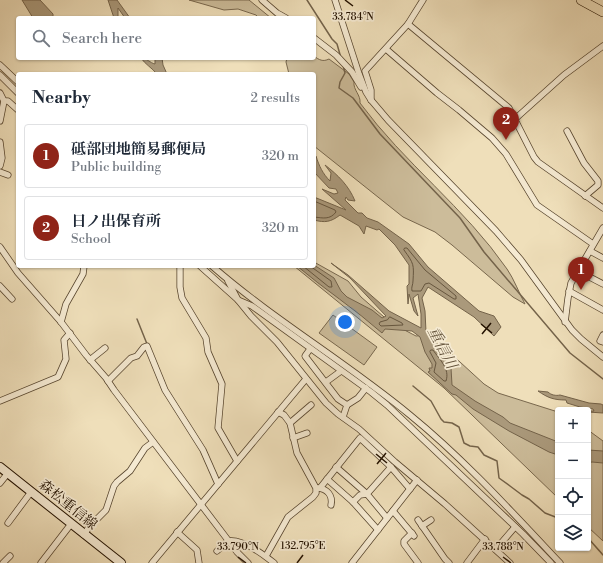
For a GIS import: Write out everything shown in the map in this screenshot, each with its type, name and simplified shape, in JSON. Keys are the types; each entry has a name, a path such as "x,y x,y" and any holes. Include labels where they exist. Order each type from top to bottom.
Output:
{"main road":[{"path":"581,0 598,7"},
{"name":"森松重信線","path":"0,467 121,563"}],"street":[{"path":"262,0 283,16"},
{"path":"334,0 366,92"},
{"path":"371,100 371,90 365,71 408,24 423,0"},
{"path":"408,24 509,108 538,162 603,208"},
{"path":"316,40 336,55 352,72 371,100 388,120 496,231 521,260 565,322 581,339 603,357"},
{"path":"515,119 564,75 603,46"},
{"path":"386,49 492,138 506,154 537,205 593,244"},
{"path":"0,65 16,80"},
{"path":"0,75 16,91"},
{"path":"0,93 4,101 0,121"},
{"path":"4,101 8,101 16,108"},
{"path":"567,131 584,163 598,181 598,185 585,196"},
{"path":"0,142 2,158 0,166"},
{"path":"0,172 8,175"},
{"path":"565,322 571,282 602,230"},
{"path":"0,247 18,273 61,322 108,381 237,552 248,563"},
{"path":"590,251 603,258"},
{"path":"61,322 66,304 83,274 84,268"},
{"path":"180,268 180,287 182,298 206,338 208,352 222,384 223,391 220,396 218,428 237,461"},
{"path":"202,268 238,300 251,316 277,342 321,397 485,539 510,563"},
{"path":"214,268 227,279 373,386 429,430 560,563"},
{"path":"578,271 603,284"},
{"path":"227,279 238,300 252,306 366,388 387,405 551,563"},
{"path":"0,286 12,299"},
{"path":"569,291 603,310"},
{"path":"0,401 58,377 66,359 64,340 70,333"},
{"path":"603,335 600,341 603,342"},
{"path":"108,381 131,358 137,356 147,346 165,390 203,450 218,484"},
{"path":"90,360 105,348"},
{"path":"310,349 305,356 338,399 348,405"},
{"path":"326,382 341,371"},
{"path":"152,563 306,379"},
{"path":"343,417 348,405 358,398 366,388"},
{"path":"290,423 311,405"},
{"path":"278,412 284,414 290,423 298,453 318,488 328,492 330,495 332,502 331,505"},
{"path":"293,438 306,434"},
{"path":"266,556 288,516 313,498 318,488 360,438 391,467 410,489"},
{"path":"84,535 89,527 106,510 114,486 130,470 145,448 153,442"},
{"path":"336,467 367,494 388,518"},
{"path":"353,502 360,495 367,494 391,467"},
{"path":"0,483 8,473"},
{"path":"327,479 353,502 378,530"},
{"path":"352,563 417,480"},
{"path":"8,522 31,492"},
{"path":"393,511 413,535 404,541 404,544 418,563"},
{"path":"418,520 449,563"},
{"path":"422,526 431,520"},
{"path":"41,563 71,524"},
{"path":"496,549 515,527"},
{"path":"177,532 197,550 199,563"},
{"path":"467,563 485,539"},
{"path":"217,551 228,540 236,540 266,556 274,563"},
{"path":"3,563 10,556"}],"shaded area":[{"path":"189,0 249,0 269,16 257,16 238,9 224,10"},
{"path":"316,58 321,60 329,59 349,74 354,82 360,103 377,125 454,205 490,247 510,273 525,304 513,297 435,232 403,217 316,148 316,72 288,72 286,60 316,60"},
{"path":"316,263 348,281 361,297 391,323 416,336 425,335 448,351 484,384 498,393 555,411 555,495 444,388 296,268 316,268"},
{"path":"333,315 377,347 364,365 319,333"},
{"path":"591,432 603,441 603,541 591,530"}],"water":[{"path":"22,0 40,0 53,14 53,16 32,16"},
{"path":"108,0 117,0 129,16 124,16 118,8 118,16 113,16"},
{"path":"142,60 147,60 155,64 155,60 162,60 166,72 155,72"},
{"path":"316,156 323,173 330,181 331,173 325,165 339,177 346,186 355,201 348,200 346,197 345,200 358,213 362,213 367,218 378,222 409,244 428,267 479,311 494,316 501,327 494,336 474,317 428,287 422,298 425,311 426,332 451,368 452,385 510,423 555,441 555,454 509,431 473,409 456,395 452,394 428,372 430,371 429,368 432,368 432,364 425,352 420,337 412,331 385,329 382,333 299,268 316,268 316,266 334,278 341,291 347,297 372,310 382,318 386,316 350,278 331,263 348,275 389,311 421,328 421,314 418,294 413,298 418,316 414,311 409,294 408,304 407,286 409,284 409,265 395,245 379,229 377,230 366,226 364,234 359,226 340,215 328,221 316,220 316,198 346,210 322,189 334,194 338,193 336,189 329,188 316,174"},
{"path":"538,391 548,392 554,395 560,395 589,403 601,404 603,405 603,413 591,412 594,411 591,407 580,407 567,403 566,400 558,400"},
{"path":"591,450 603,451 603,463 592,462"}],"waterway":[{"path":"307,0 332,39 337,44 341,58"},
{"path":"343,65 345,73 340,82 339,88 353,98 380,134 460,218 484,252 570,353 603,379"},
{"path":"137,319 147,344"},
{"path":"413,386 431,401 444,422 452,423 459,427 464,443 470,446 478,447 484,455 497,461 499,478 529,499 545,513 555,517"},
{"path":"591,541 603,555"}],"place":[{"name":"日ノ出保育所","path":"506,140"},
{"name":"砥部団地簡易郵便局","path":"581,290"}],"water label":[{"name":"重信川","path":"442,348"}]}
